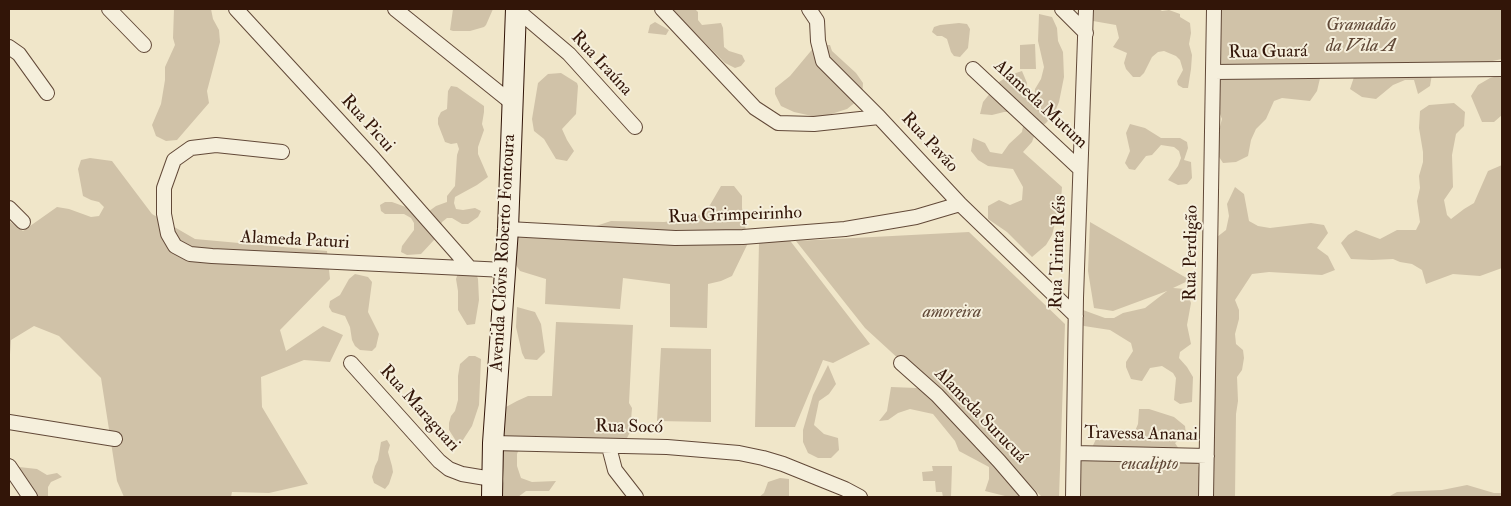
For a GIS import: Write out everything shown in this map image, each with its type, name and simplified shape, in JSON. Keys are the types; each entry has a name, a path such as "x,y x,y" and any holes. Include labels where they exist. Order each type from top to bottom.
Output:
{"street":[{"path":"109,9 144,45"},
{"name":"Rua Picui","path":"236,9 374,159 469,267"},
{"path":"396,9 512,103"},
{"name":"Avenida Clóvis Roberto Fontoura","path":"492,488 508,229 516,9"},
{"name":"Rua Iraúna","path":"516,9 568,54 635,127"},
{"name":"Rua Pavão","path":"662,9 755,108 778,123 814,124 879,117 960,204 1076,316"},
{"path":"809,9 817,21 818,40 823,61 879,117"},
{"path":"1062,9 1086,34"},
{"name":"Rua Trinta Réis","path":"1073,497 1076,316 1086,9"},
{"name":"Rua Perdigão","path":"1206,497 1214,9"},
{"path":"9,47 24,59 47,93"},
{"name":"Alameda Mutum","path":"973,69 999,91 1080,169"},
{"name":"Rua Guará","path":"1214,72 1502,69"},
{"name":"Alameda Paturi","path":"282,152 216,145 191,148 174,160 164,188 164,214 168,234 175,246 190,254 505,270"},
{"name":"Rua Grimpeirinho","path":"508,229 675,238 743,238 872,224 916,217 960,204"},
{"path":"9,208 23,222"},
{"name":"Rua Maraguari","path":"352,363 439,461 449,469 492,488"},
{"name":"Alameda Surucuá","path":"901,363 937,395 1030,497"},
{"path":"9,422 115,439"},
{"name":"Rua Socó","path":"494,443 667,447 738,453 762,458 845,489 860,497"},
{"path":"609,447 616,470 636,497"},
{"name":"Travessa Ananai","path":"1074,453 1207,456"},
{"path":"9,466 30,497"}],"green space":[{"path":"174,9 211,9 213,19 219,30 220,42 207,91 209,103 177,140 166,141 156,136 152,125 161,104 165,67 175,45 173,38"},
{"path":"453,9 493,9 484,27 470,31 453,31 450,30"},
{"path":"665,9 695,9 698,12 698,20 702,25 721,23 724,47 729,51 742,55 745,61 741,66 735,68 725,63 693,31"},
{"path":"1091,9 1159,9 1180,14 1180,17 1190,23 1189,44 1192,55 1188,88 1178,85 1177,81 1183,70 1180,60 1176,56 1164,51 1158,52 1152,57 1140,77 1133,77 1126,69 1124,63 1127,53 1113,47 1119,38 1116,25 1093,21"},
{"name":"Gramadão da Vila A","path":"1221,9 1502,9 1502,59 1432,74 1430,86 1418,94 1414,80 1405,80 1393,85 1376,99 1362,97 1350,89 1354,77 1363,63 1344,63 1322,70 1317,91 1310,101 1282,98 1274,101 1266,119 1256,129 1251,140 1248,156 1236,162 1223,163 1214,149 1222,119 1216,104 1217,31 1221,29"},
{"path":"1039,14 1052,17 1057,28 1058,41 1063,52 1064,77 1059,102 1054,114 1036,131 1032,142 1023,152 1062,187 1061,200 1052,235 1046,245 1032,257 1007,232 988,219 988,206 999,200 1010,205 1022,200 1023,187 1013,169 988,166 978,160 971,151 973,138 985,143 990,152 1002,154 1009,144 1022,132 1024,121 1016,112 992,115 980,114 983,102 999,82 1010,75 1022,71 1027,83 1024,95 1034,101 1035,89 1041,79 1044,67 1038,41"},
{"path":"655,22 669,30 666,35 648,33 650,25"},
{"path":"967,24 970,29 968,48 960,57 954,56 951,52 947,39 937,36 932,32 934,27 940,25"},
{"path":"1035,44 1036,69 1020,69 1020,45"},
{"path":"830,45 832,51 856,73 863,83 862,97 847,109 825,116 812,116 794,112 781,106 775,94 775,88 790,76 815,46"},
{"path":"561,73 577,83 578,86 576,114 562,129 574,151 567,161 556,159 544,139 534,131 532,119 538,83 548,74"},
{"path":"1502,75 1502,115 1494,122 1482,122 1471,96 1478,85 1490,78"},
{"path":"451,86 457,87 484,106 482,124 484,130 478,147 478,154 488,177 455,197 454,203 456,209 475,208 481,211 478,217 468,224 462,224 452,218 447,218 442,222 434,240 421,254 407,255 401,252 402,246 414,230 414,223 411,218 404,214 385,214 381,211 380,205 385,202 392,202 425,214 436,206 447,202 447,196 455,186 459,149 457,143 445,142 438,124 438,118 441,112 447,109 448,91"},
{"path":"1454,103 1465,112 1464,126 1456,134 1452,155 1453,187 1444,200 1447,215 1451,219 1474,203 1488,171 1502,165 1502,268 1480,276 1453,274 1426,284 1422,270 1412,264 1393,259 1351,259 1341,243 1356,230 1380,239 1397,230 1416,230 1420,222 1417,201 1420,188 1419,176 1423,162 1419,128 1420,111 1429,105"},
{"path":"1130,124 1145,128 1161,138 1180,138 1187,142 1188,148 1184,160 1191,162 1192,178 1187,184 1178,185 1168,180 1181,158 1179,151 1174,147 1161,145 1152,155 1146,156 1135,170 1129,169 1125,163 1130,151 1126,133"},
{"path":"90,158 112,161 152,214 195,239 327,251 330,279 280,330 286,351 323,326 343,335 330,362 304,360 261,377 262,407 308,484 269,493 232,492 231,497 124,497 117,481 101,378 59,336 34,326 11,340 9,369 9,221 23,231 57,207 91,217 99,216 104,207 99,202 83,196 78,169 81,160"},
{"path":"721,186 734,186 742,196 742,208 748,243 732,276 708,284 707,328 670,327 670,284 623,278 620,309 545,304 546,279 520,271 514,262 515,239 523,228 587,229 611,221 664,222 689,219 702,214 710,205"},
{"path":"1235,187 1244,194 1249,221 1258,226 1270,228 1311,223 1324,225 1328,233 1317,248 1328,256 1335,270 1322,275 1269,272 1252,274 1235,300 1239,310 1235,334 1236,344 1243,350 1244,358 1242,370 1237,377 1235,497 1209,497 1214,248 1217,237 1226,230 1229,216 1227,204"},
{"path":"1090,222 1190,280 1173,288 1186,289 1191,303 1187,325 1191,344 1180,352 1179,358 1193,377 1192,402 1180,404 1174,400 1176,378 1173,373 1162,366 1150,368 1142,381 1131,379 1126,362 1133,351 1131,343 1110,330 1080,324 1083,310 1105,318 1114,318 1123,313 1145,308 1167,291 1113,311 1094,308 1088,271"},
{"name":"amoreira","path":"969,232 1065,324 1059,497 1042,497 937,394 865,328 796,241"},
{"path":"788,238 870,344 833,363 823,360 795,427 755,427 759,242"},
{"path":"458,273 476,273 478,279 479,300 475,324 467,325 458,310 456,279"},
{"path":"355,274 368,277 372,282 368,312 379,334 376,347 372,351 360,350 355,346 345,316 332,312 329,307 330,301 340,295 349,279"},
{"path":"517,307 535,312 541,324 545,352 537,360 525,359 522,353 516,327"},
{"path":"556,322 633,325 629,403 632,408 630,432 624,444 557,441 533,436 522,442 517,454 517,466 521,478 532,482 556,481 549,491 526,491 518,497 500,497 504,479 501,420 506,407 517,401 528,396 552,396"},
{"path":"661,348 711,349 711,422 657,421"},
{"path":"469,356 481,359 479,405 472,426 461,443 456,441 449,430 449,423 458,400 460,364"},
{"path":"828,365 836,384 829,394 819,401 814,425 824,434 838,438 839,450 831,458 818,458 808,453 803,442 803,430 813,395"},
{"path":"891,387 917,388 930,393 1029,497 1009,497 985,491 989,479 989,467 959,451 955,441 933,414 910,409 898,413 888,420 879,421 887,411"},
{"name":"eucalipto","path":"1139,409 1149,409 1174,417 1185,426 1186,435 1175,443 1181,452 1196,459 1201,474 1200,497 1076,497 1078,458 1088,456 1097,437 1132,438 1138,424"},
{"path":"387,440 390,445 388,452 393,472 385,489 374,483 372,477 378,460 381,442"},
{"path":"932,466 952,466 951,497 943,497 942,492 936,492 935,481 923,481 922,472 933,471"},
{"path":"19,467 37,469 47,475 57,473 62,477 51,482 48,487 48,497 33,497 12,469"},
{"path":"780,478 789,479 789,497 759,497 764,493 768,482"},
{"path":"1467,485 1494,493 1502,493 1502,497 1388,497 1397,492 1442,490"}]}
